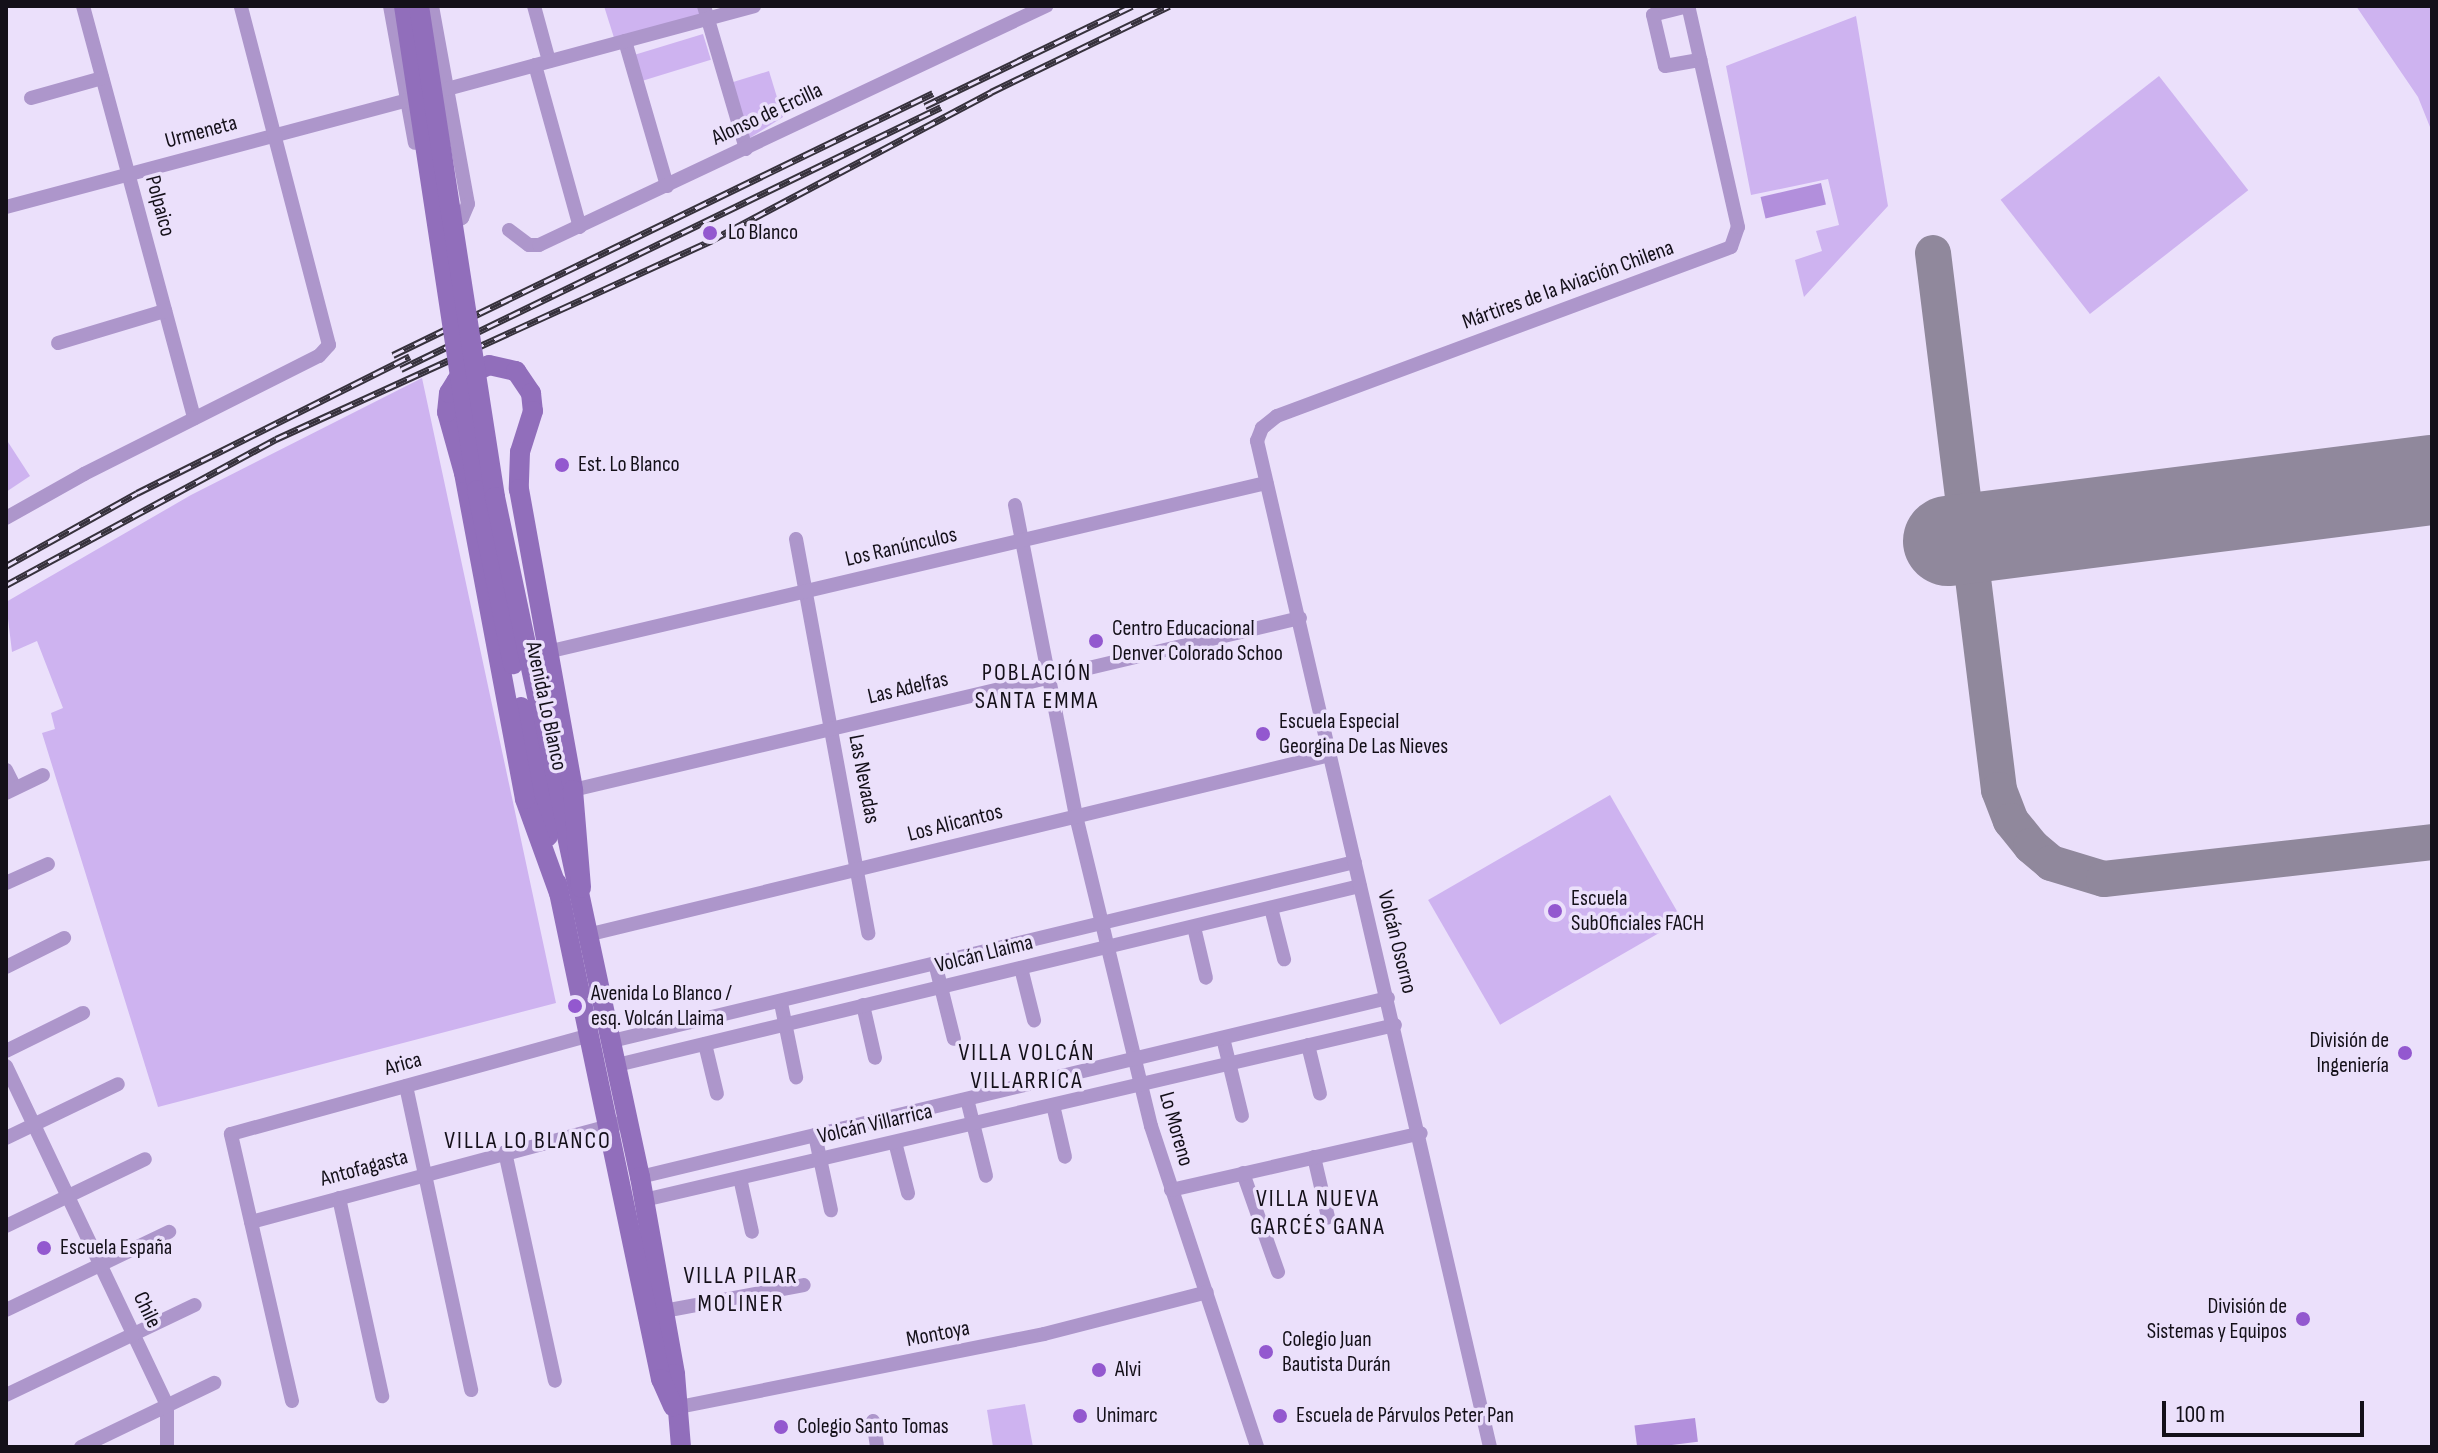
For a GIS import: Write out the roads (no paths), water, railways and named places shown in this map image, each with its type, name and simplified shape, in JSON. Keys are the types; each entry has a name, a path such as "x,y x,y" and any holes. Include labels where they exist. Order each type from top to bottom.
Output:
{"main road":[{"name":"Avenida Lo Blanco","path":"404,6 477,490 530,658 559,893 661,1379 674,1408 681,1447"},
{"name":"Avenida Lo Blanco","path":"419,6 495,497 591,934 640,1177 677,1386 674,1408"},
{"path":"559,893 525,799 464,473 447,412 449,393 457,380 489,365 516,371 531,393 533,411 520,452 519,489 530,658 573,790 581,888"}],"street":[{"name":"Polpaico","path":"83,6 194,418"},
{"path":"6,518 319,356 329,345 241,6"},
{"path":"390,6 439,268"},
{"path":"429,220 442,227 456,223 468,204 432,6"},
{"path":"534,6 542,63 580,227"},
{"path":"447,89 625,41 706,12 754,6"},
{"name":"Alonso de Ercilla","path":"509,230 534,247 746,149 1018,12 1046,6"},
{"name":"Mártires de la Aviación Chilena","path":"1258,448 1262,428 1277,416 1731,247 1738,227 1688,6 1653,15 1665,66 1700,60"},
{"path":"706,12 746,149"},
{"path":"625,41 667,186"},
{"path":"31,98 102,78"},
{"name":"Urmeneta","path":"6,207 407,100"},
{"path":"58,343 165,311"},
{"name":"Volcán Osorno","path":"1258,448 1421,1133 1490,1447"},
{"name":"Los Ranúnculos","path":"530,658 1266,483"},
{"name":"Lo Moreno","path":"1015,505 1105,947 1171,1190 1257,1447"},
{"name":"Las Nevadas","path":"796,539 859,869 868,933"},
{"name":"Las Adelfas","path":"573,790 1300,618"},
{"name":"Los Alicantos","path":"591,934 1330,755"},
{"path":"6,770 10,791 43,775"},
{"name":"Volcán Llaima","path":"612,1041 781,1003 1355,862"},
{"path":"6,883 48,864"},
{"name":"Volcán Llaima","path":"617,1065 1360,886"},
{"path":"1271,908 1284,959"},
{"path":"1194,927 1206,978"},
{"path":"6,967 64,938"},
{"path":"935,963 954,1039"},
{"path":"1021,968 1034,1020"},
{"name":"Volcán Villarrica","path":"640,1177 1388,998"},
{"path":"781,1003 796,1077"},
{"path":"863,1005 875,1058"},
{"path":"6,1051 83,1013"},
{"name":"Volcán Villarrica","path":"644,1200 1395,1025"},
{"name":"Arica","path":"251,1222 231,1134 587,1036"},
{"path":"1223,1038 1242,1116"},
{"path":"705,1044 717,1094"},
{"path":"1308,1045 1320,1094"},
{"name":"Chile","path":"6,1066 167,1405 167,1447"},
{"path":"6,1138 118,1084"},
{"path":"406,1086 471,1390"},
{"path":"967,1099 986,1176"},
{"path":"1053,1105 1065,1157"},
{"name":"Antofagasta","path":"251,1222 628,1121"},
{"path":"1171,1190 1315,1162 1421,1133"},
{"path":"815,1135 831,1210"},
{"path":"895,1142 908,1193"},
{"path":"505,1152 555,1381"},
{"path":"6,1226 145,1159"},
{"path":"1315,1162 1328,1217"},
{"path":"740,1178 752,1232"},
{"path":"1244,1178 1278,1272"},
{"path":"339,1198 382,1396"},
{"path":"251,1222 292,1401"},
{"path":"6,1310 169,1232"},
{"path":"664,1311 804,1285"},
{"name":"Montoya","path":"674,1408 1044,1334 1207,1292"},
{"path":"6,1395 195,1305"},
{"path":"81,1447 214,1383"},
{"path":"873,1421 877,1447"}],"railway":[{"path":"925,106 1132,6"},
{"path":"6,585 276,439 712,240 991,92 1169,6"},
{"path":"393,355 933,93"},
{"path":"401,369 941,107"},
{"path":"6,566 137,493 410,356"}],"place":[{"name":"Lo Blanco","path":"710,233"},
{"name":"Est. Lo Blanco","path":"562,465"},
{"name":"Centro Educacional Denver Colorado Schoo","path":"1096,641"},
{"name":"Escuela Especial Georgina De Las Nieves","path":"1263,734"},
{"name":"Escuela SubOficiales FACH","path":"1555,911"},
{"name":"Avenida Lo Blanco / esq. Volcán Llaima","path":"575,1006"},
{"name":"División de Ingeniería","path":"2405,1053"},
{"name":"Escuela España","path":"44,1248"},
{"name":"División de Sistemas y Equipos","path":"2303,1319"},
{"name":"Colegio Juan Bautista Durán","path":"1266,1352"},
{"name":"Alvi","path":"1099,1370"},
{"name":"Unimarc","path":"1080,1416"},
{"name":"Escuela de Párvulos Peter Pan","path":"1280,1416"},
{"name":"Colegio Santo Tomas","path":"781,1427"}],"district":[{"name":"POBLACIÓN SANTA EMMA","path":"1037,687"},
{"name":"VILLA VOLCÁN VILLARRICA","path":"1027,1067"},
{"name":"VILLA LO BLANCO","path":"528,1141"},
{"name":"VILLA NUEVA GARCÉS GANA","path":"1318,1213"},
{"name":"VILLA PILAR MOLINER","path":"741,1290"}]}
